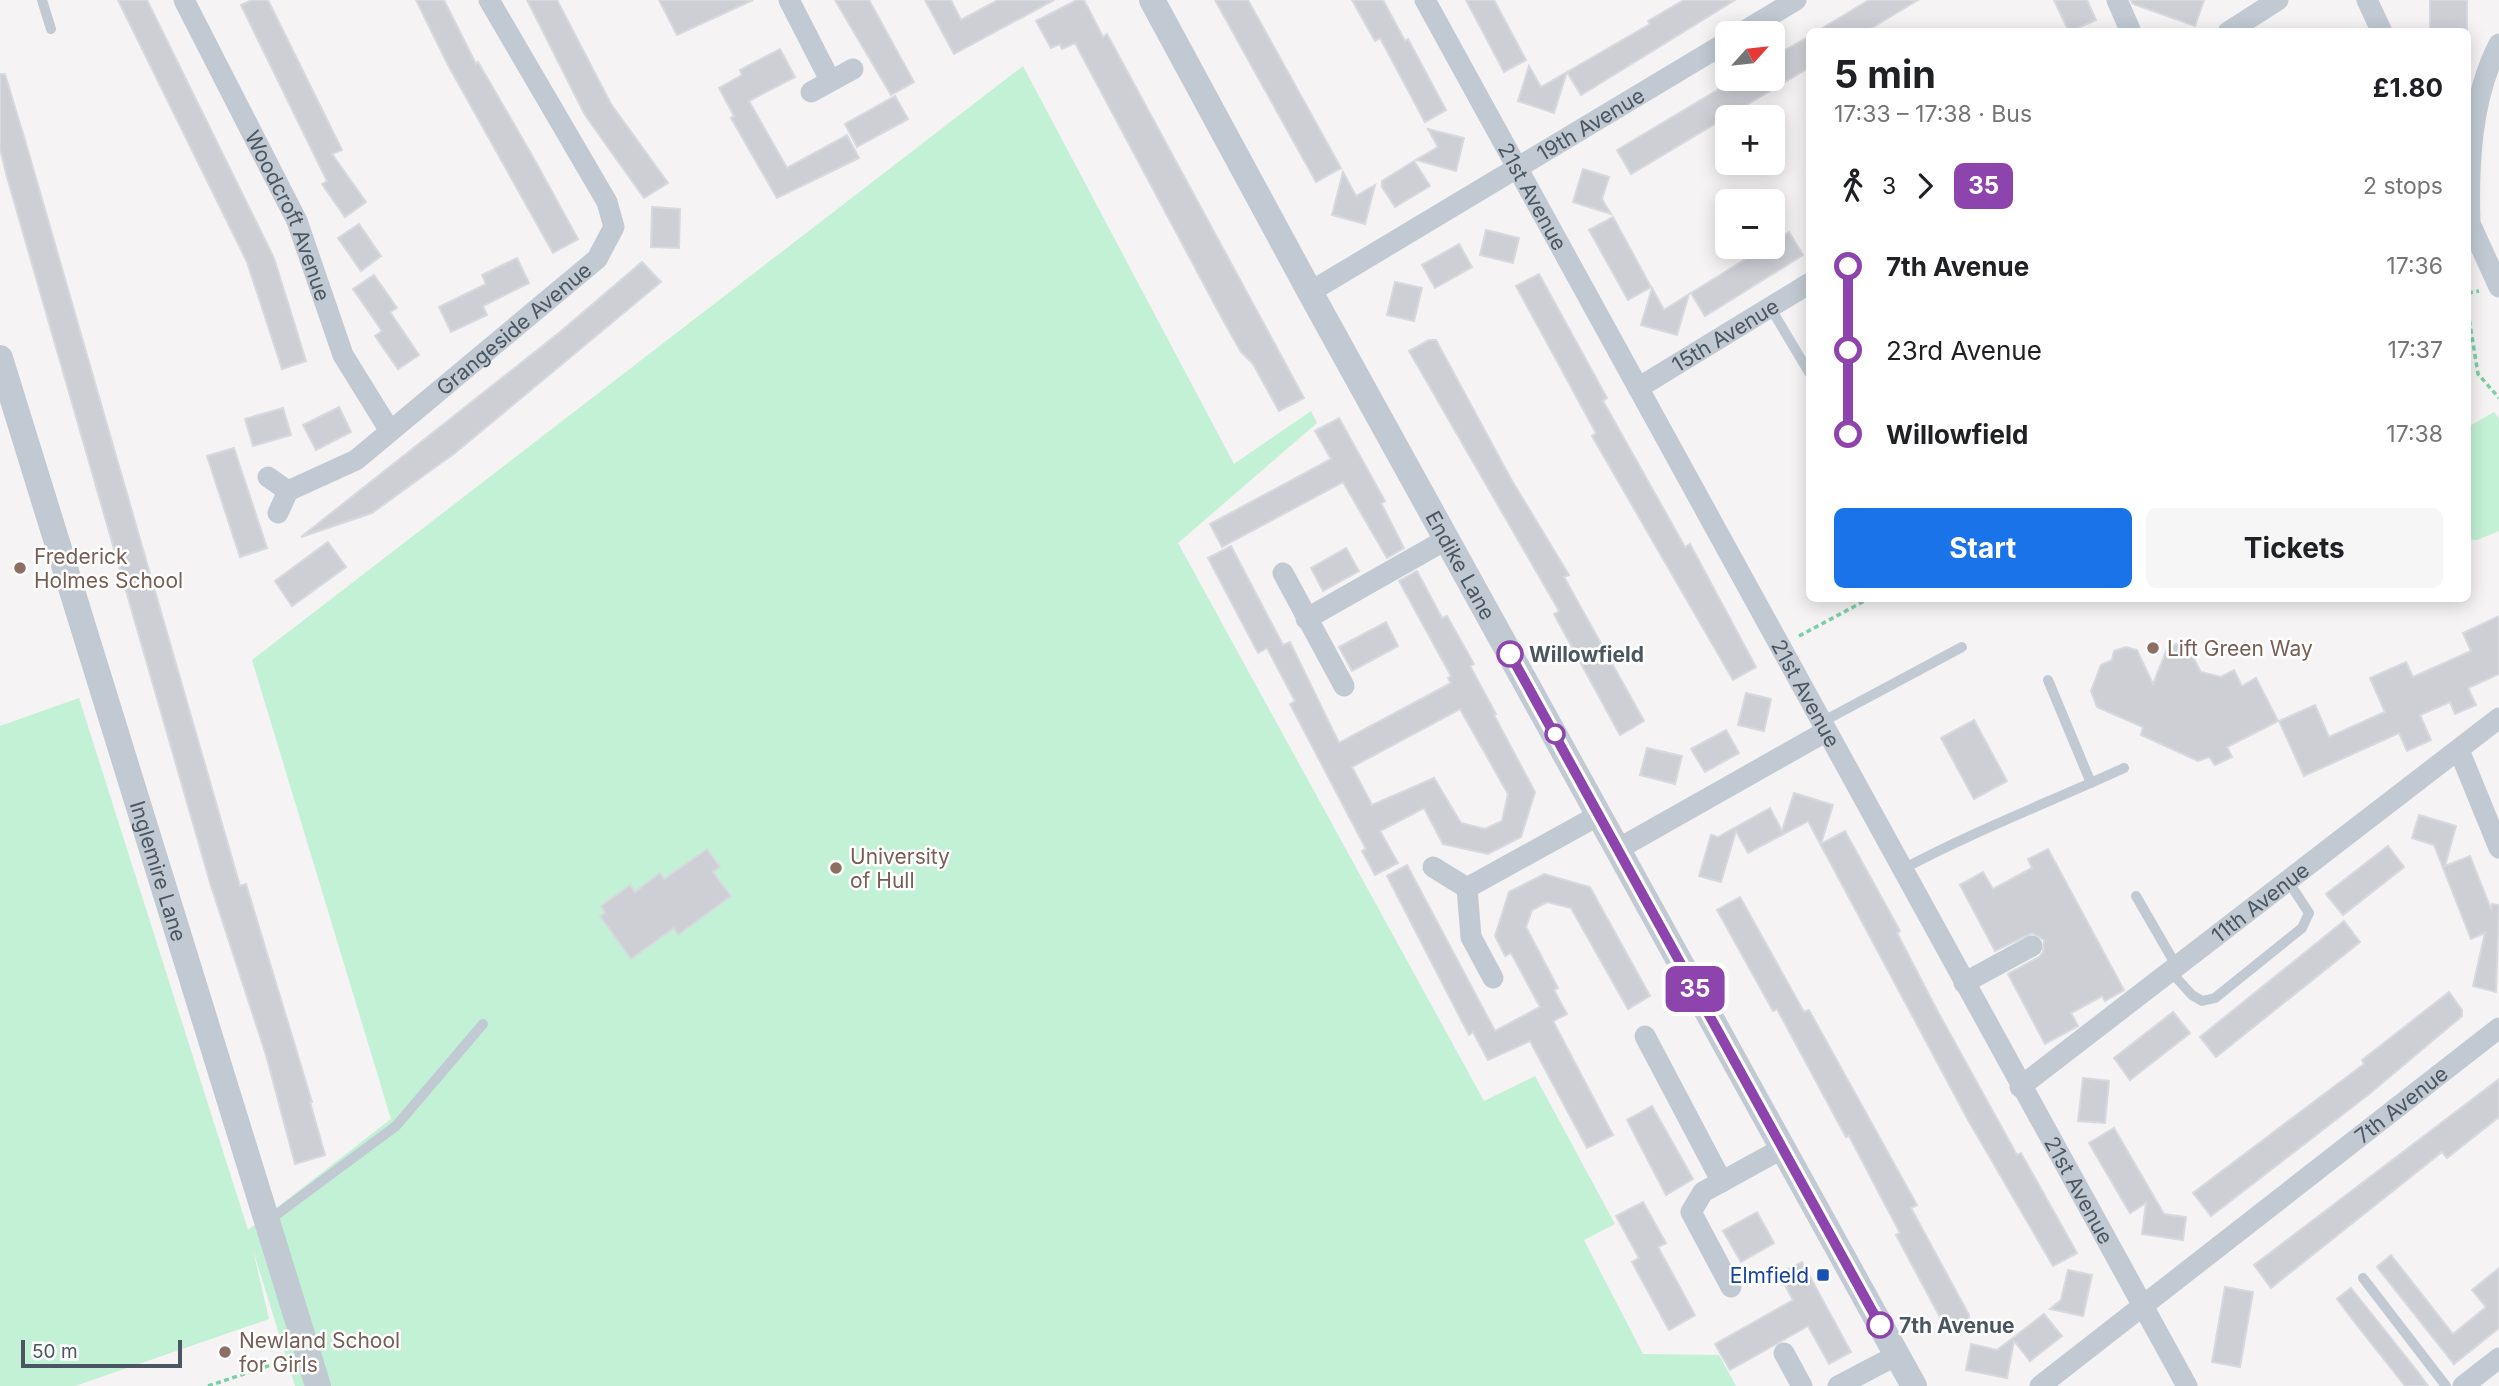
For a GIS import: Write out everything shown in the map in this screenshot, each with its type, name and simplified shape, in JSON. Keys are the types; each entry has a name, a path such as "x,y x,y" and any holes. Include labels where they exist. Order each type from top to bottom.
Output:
{"street":[{"name":"Woodcroft Avenue","path":"184,0 297,220 343,355 390,431"},
{"name":"Grangeside Avenue","path":"288,491 356,460 597,259 614,227 607,202 489,0"},
{"path":"789,0 830,80"},
{"name":"Endike Lane","path":"1152,0 1310,292 1914,1386"},
{"name":"21st Avenue","path":"1425,0 1822,727 2187,1386"},
{"path":"1761,21 1796,0"},
{"path":"2117,0 2129,28"},
{"path":"2234,28 2278,0"},
{"path":"2367,0 2380,28"},
{"path":"2471,136 2472,116 2491,58 2499,44"},
{"name":"19th Avenue","path":"1310,292 1715,49"},
{"path":"811,92 853,69"},
{"path":"2471,226 2499,287"},
{"name":"15th Avenue","path":"1638,388 1806,285"},
{"name":"Inglemire Lane","path":"0,358 318,1386"},
{"path":"268,477 288,491 278,513"},
{"path":"1306,619 1447,539"},
{"path":"1283,573 1344,685"},
{"name":"11th Avenue","path":"2020,1087 2499,718"},
{"path":"1618,849 1822,727"},
{"path":"2459,750 2499,848"},
{"path":"1466,888 1599,815"},
{"path":"1433,867 1466,888"},
{"path":"1466,888 1471,937 1493,978"},
{"path":"1964,982 2032,946"},
{"name":"7th Avenue","path":"2040,1386 2499,1028"},
{"path":"1644,1037 1722,1182"},
{"path":"1731,1287 1691,1212 1703,1192 1783,1148"},
{"path":"1784,1353 1802,1386"},
{"path":"1838,1386 1897,1355"},
{"path":"2463,1386 2499,1357"}],"lane":[{"path":"42,0 51,29"},
{"path":"1770,307 1806,367"},
{"path":"1822,727 1962,647"},
{"path":"2048,680 2091,783"},
{"path":"1901,870 1962,837 2124,768"},
{"path":"2136,896 2174,969 2192,995 2202,1001 2214,998 2302,928 2309,913 2288,881"},
{"path":"268,1221 396,1126 482,1024"},
{"path":"2363,1278 2446,1386"}],"path":[{"path":"2471,331 2478,374 2499,398"},
{"path":"1779,647 1863,602"},
{"path":"208,1386 308,1353"}],"green space":[{"name":"University of Hull","path":"1023,66 1234,464 1311,411 1317,423 1178,543 1484,1101 1535,1076 1615,1224 1584,1240 1643,1354 1719,1355 1736,1386 295,1386 253,1250 269,1319 75,1386 0,1386 0,726 79,698 248,1230 391,1119 252,660"},
{"path":"2494,412 2499,418 2499,531 2477,540 2471,539 2471,425"}],"building":[{"path":"118,0 147,0 274,258 306,361 282,369 247,262"},
{"path":"252,0 268,0 342,150 332,154 366,202 345,217 322,184 327,181 241,5"},
{"path":"416,0 444,0 476,64 478,62 578,239 553,253 448,65"},
{"path":"527,0 557,0 611,104 668,183 644,198 585,115"},
{"path":"659,0 753,0 677,35"},
{"path":"835,0 869,0 914,82 891,95"},
{"path":"925,0 951,0 961,20 998,0 1054,0 954,54"},
{"path":"1077,0 1084,0 1103,37 1107,34 1304,398 1279,411 1253,364 1241,352 1224,322 1075,43 1062,49 1060,44 1051,48 1036,21"},
{"path":"1215,0 1248,0 1341,168 1316,182"},
{"path":"1352,0 1383,0 1405,41 1408,39 1446,110 1425,122 1380,38 1375,41"},
{"path":"1466,0 1494,0 1526,60 1504,72"},
{"path":"1684,0 1735,0 1581,95 1567,72 1554,113 1518,101 1529,66 1541,87 1650,24 1648,21"},
{"path":"1869,0 1918,0 1872,28 1823,28"},
{"path":"2054,0 2087,0 2096,20 2078,28 2067,28"},
{"path":"2131,0 2204,0 2195,26 2133,4"},
{"path":"2430,0 2467,0 2467,28 2430,28"},
{"path":"1806,38 1806,69 1785,82 1785,50"},
{"path":"780,49 795,77 749,101 787,168 847,135 859,158 777,198 731,118 734,116 719,88 742,75 740,70"},
{"path":"0,74 5,74 27,147 240,886 246,884 312,1102 325,1155 295,1164 266,1055 211,886 7,177 0,149"},
{"path":"1716,91 1770,91 1746,105 1715,105 1715,124 1631,174 1617,150"},
{"path":"895,96 908,119 857,147 845,124"},
{"path":"1428,129 1464,138 1456,171 1416,160 1438,147"},
{"path":"1414,161 1430,186 1395,207 1382,187 1382,181"},
{"path":"1583,169 1609,177 1602,199 1611,214 1573,202"},
{"path":"1343,172 1356,196 1375,185 1365,224 1332,215"},
{"path":"652,207 680,209 679,248 651,247"},
{"path":"1613,217 1651,287 1628,300 1589,230"},
{"path":"359,224 381,256 361,271 338,238"},
{"path":"1486,230 1519,238 1513,263 1480,255"},
{"path":"1789,232 1803,255 1705,316 1691,293 1746,259 1785,259 1785,234"},
{"path":"1459,244 1472,267 1435,288 1422,265"},
{"path":"517,258 529,283 483,306 487,315 451,332 439,307 486,284 482,275"},
{"path":"642,262 661,282 455,453 372,513 301,537 560,332"},
{"path":"1539,274 1607,398 1603,401 1685,547 1690,544 1756,667 1733,680 1592,436 1596,433 1516,286"},
{"path":"374,275 397,308 390,312 419,355 398,369 375,336 382,331 353,289"},
{"path":"1395,282 1422,288 1414,321 1387,315"},
{"path":"1652,288 1664,310 1689,294 1677,335 1641,325"},
{"path":"1429,340 1436,340 1511,479 1569,575 1564,577 1644,721 1620,735 1554,614 1559,611 1409,351"},
{"path":"339,407 351,432 316,450 303,425"},
{"path":"283,408 291,435 253,446 245,419"},
{"path":"1339,418 1385,501 1381,503 1404,548 1387,558 1343,482 1222,547 1210,524 1331,459 1315,431"},
{"path":"234,448 267,548 240,557 207,456"},
{"path":"328,542 346,567 292,606 275,581"},
{"path":"1231,546 1283,645 1290,642 1339,743 1451,683 1448,678 1451,676 1399,581 1417,571 1442,618 1447,616 1474,664 1470,666 1535,792 1521,837 1488,854 1443,844 1424,808 1380,831 1398,863 1375,875 1362,851 1366,849 1290,704 1295,701 1267,648 1258,653 1208,558","holes":["1460,709 1508,794 1502,821 1485,829 1461,823 1434,778 1372,805 1352,767"]},
{"path":"1346,548 1359,571 1323,591 1311,568"},
{"path":"2499,616 2499,674 2468,688 2476,705 2455,714 2450,702 2420,715 2431,740 2407,751 2399,733 2304,776 2279,721 2315,705 2329,737 2385,712 2370,678 2406,662 2413,677 2471,651 2463,633"},
{"path":"1386,622 1398,646 1352,671 1339,647"},
{"path":"2176,644 2188,648 2201,672 2221,677 2234,670 2242,686 2256,678 2278,721 2227,747 2232,757 2215,765 2209,757 2198,761 2141,735 2143,727 2097,707 2091,691 2101,665 2112,660 2114,651 2126,647 2137,650 2153,684 2167,649"},
{"path":"1746,693 1771,699 1764,731 1738,725"},
{"path":"1974,720 2007,781 1974,799 1941,738"},
{"path":"1726,730 1739,753 1705,772 1691,749"},
{"path":"1647,748 1682,756 1675,784 1640,775"},
{"path":"1794,793 1833,805 1821,844 1845,831 1900,931 1897,933 1938,1012 2017,1155 2021,1153 2077,1253 2053,1266 1968,1120 1808,821 1748,853 1736,831 1721,882 1699,876 1711,835 1718,837 1770,808 1782,831"},
{"path":"2419,815 2456,826 2445,866 2470,856 2491,909 2492,904 2499,905 2496,992 2473,986 2485,933 2471,939 2434,845 2412,838"},
{"path":"2388,846 2404,867 2343,915 2326,894"},
{"path":"707,849 720,867 713,872 731,896 678,935 674,928 631,959 600,916 605,913 601,906 630,885 635,892 660,873 664,879"},
{"path":"2048,849 2124,990 2105,1001 2102,996 2071,1013 2078,1026 2045,1044 2008,974 2039,957 2043,952 2044,940 2032,933 1995,951 1960,885 1983,872 1993,889 2032,868 2028,859"},
{"path":"1407,865 1495,1031 1540,1007 1511,953 1505,956 1495,936 1509,892 1544,874 1590,887 1650,996 1628,1009 1571,908 1547,902 1532,910 1526,927 1558,988 1554,990 1567,1014 1553,1021 1613,1135 1587,1148 1530,1041 1488,1060 1473,1032 1469,1035 1387,876"},
{"path":"1740,897 1804,1012 1809,1010 1917,1205 1911,1208 1969,1315 1969,1322 1949,1334 1896,1235 1900,1233 1849,1136 1846,1137 1777,1009 1773,1011 1717,910"},
{"path":"2344,921 2360,942 2216,1057 2200,1037"},
{"path":"2449,992 2462,1010 2462,1016 2368,1095 2211,1216 2193,1193 2364,1064 2362,1060"},
{"path":"2173,1012 2190,1033 2130,1080 2114,1058"},
{"path":"2083,1078 2109,1081 2105,1123 2078,1121"},
{"path":"2499,1079 2499,1117 2447,1158 2442,1152 2271,1288 2254,1265"},
{"path":"1652,1106 1693,1179 1666,1195 1627,1120"},
{"path":"2114,1128 2164,1214 2186,1217 2183,1240 2142,1234 2146,1203 2130,1213 2089,1143"},
{"path":"1643,1202 1666,1243 1658,1247 1695,1315 1669,1330 1632,1262 1639,1258 1616,1216"},
{"path":"1757,1212 1774,1243 1741,1262 1723,1231"},
{"path":"2391,1255 2453,1334 2486,1307 2472,1290 2499,1268 2499,1328 2454,1364 2377,1267"},
{"path":"1802,1262 1851,1352 1829,1364 1808,1326 1730,1370 1715,1344 1793,1300 1779,1274"},
{"path":"2068,1270 2092,1275 2083,1316 2050,1309 2061,1300"},
{"path":"2225,1287 2253,1292 2240,1367 2212,1362"},
{"path":"2351,1288 2428,1386 2405,1386 2352,1319 2337,1299"},
{"path":"2044,1314 2062,1336 2030,1361 2014,1341 2007,1378 1966,1370 1971,1344 1997,1350"}],"bus line":[{"name":"35","path":"1510,654 1880,1325"}],"place":[{"name":"Frederick Holmes School","path":"20,568"},
{"name":"Lift Green Way","path":"2153,648"},
{"name":"Willowfield","path":"1510,654"},
{"name":"University of Hull","path":"836,868"},
{"name":"Elmfield","path":"1823,1275"},
{"name":"7th Avenue","path":"1880,1325"},
{"name":"Newland School for Girls","path":"225,1352"}]}
